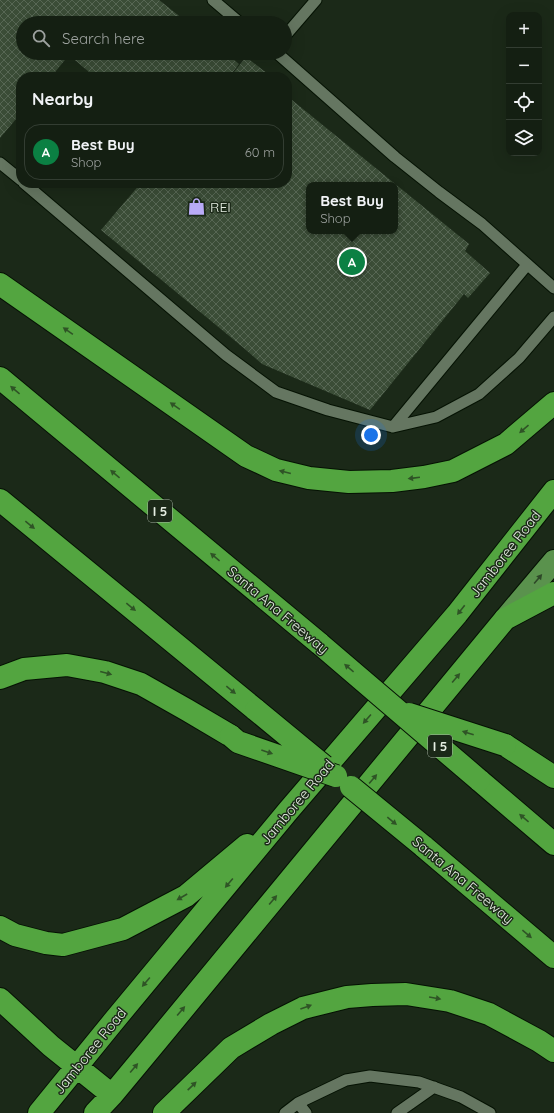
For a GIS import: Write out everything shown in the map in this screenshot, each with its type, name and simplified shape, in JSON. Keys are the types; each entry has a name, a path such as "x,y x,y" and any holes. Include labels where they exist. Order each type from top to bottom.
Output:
{"highway":[{"path":"0,284 246,456 276,470 309,478 349,482 392,481 424,477 453,471 506,444 554,403"},
{"name":"Santa Ana Freeway","path":"0,378 400,711 554,844"},
{"name":"Jamboree Road","path":"39,1113 288,811 458,614 554,491"},
{"name":"Santa Ana Freeway","path":"0,500 423,846 554,957"},
{"path":"95,1113 112,1095 505,619 554,593"},
{"path":"0,678 24,669 67,665 105,672 141,684 231,736 238,742 336,776"},
{"path":"400,711 505,745 554,777"},
{"path":"0,927 15,935 46,943 64,945 123,929 186,896 288,811"},
{"path":"164,1113 231,1048 271,1024 303,1008 347,997 372,994 406,994 450,1001 489,1014 539,1041 554,1051"},
{"path":"0,1000 77,1067 112,1095"}],"main road":[{"path":"505,619 554,561"}],"lane":[{"path":"213,0 232,16"},
{"path":"292,28 316,0"},
{"path":"284,60 395,157 477,220 554,288"},
{"path":"0,163 16,176"},
{"path":"30,188 226,355 276,392 328,410 393,427 436,417 479,394 519,358 554,317"},
{"path":"393,427 527,265"},
{"path":"285,1113 298,1103 346,1080 370,1076 419,1082 461,1097 488,1113"},
{"path":"397,1113 434,1087"},
{"path":"298,1103 306,1113"}],"building":[{"path":"0,0 159,0 179,16 16,16 16,60 65,60 55,72 16,72 16,119 0,138"},
{"path":"75,60 234,60 239,64 233,72 89,72"},
{"path":"244,60 250,60 266,72 234,72"},
{"path":"292,100 393,182 306,182 306,234 398,234 398,186 469,244 465,251 490,273 468,298 464,294 370,410 262,364 101,230 137,188 292,188"}],"place":[{"name":"REI","path":"197,207"},
{"name":"Best Buy","path":"352,262"}]}
